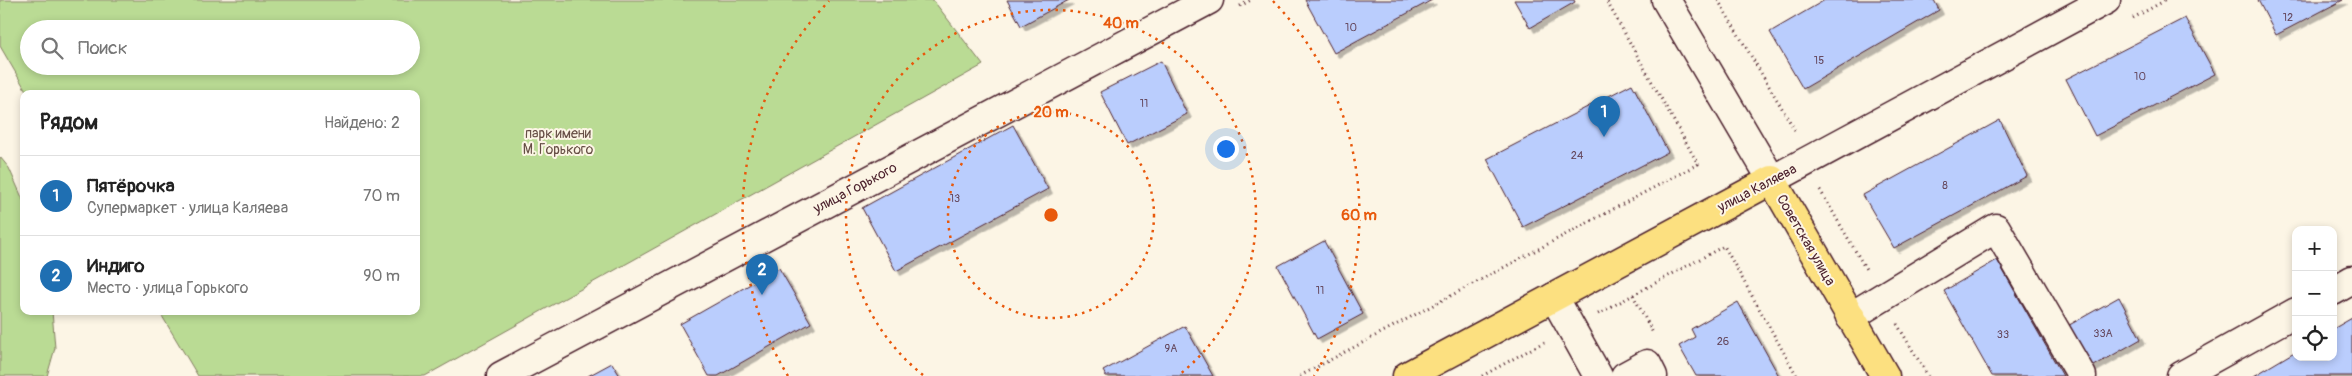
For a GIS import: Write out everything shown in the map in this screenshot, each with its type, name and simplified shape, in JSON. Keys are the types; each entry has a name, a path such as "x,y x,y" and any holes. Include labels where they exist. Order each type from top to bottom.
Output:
{"main road":[{"name":"улица Каляева","path":"1407,376 1772,180"},
{"name":"Советская улица","path":"1772,180 1885,376"}],"street":[{"name":"улица Горького","path":"501,376 1209,0"},
{"name":"Советская улица","path":"1666,0 1772,180"},
{"name":"улица Каляева","path":"1772,180 2106,0"},
{"path":"1850,317 1996,228 2082,376"},
{"path":"2337,289 2352,280"},
{"path":"1554,297 1598,376"},
{"path":"2181,376 2292,314"},
{"path":"1625,376 1647,364 1653,376"}],"path":[{"path":"1300,376 1698,164 1606,0"},
{"path":"1718,0 1796,132 1802,128"},
{"path":"2131,19 2166,0"},
{"path":"1825,186 1819,189 1869,275"},
{"path":"1482,376 1724,246 1797,376"},
{"path":"1893,317 1928,376"}],"green space":[{"name":"парк имени М. Горького","path":"0,0 933,0 983,65 425,376 198,376 161,315 420,315 420,90 26,90 0,46"},
{"path":"0,157 9,168 20,193 20,315 52,315 55,348 47,376 0,376"}],"building":[{"path":"1007,0 1069,0 1021,26"},
{"path":"1305,0 1432,0 1334,53"},
{"path":"1514,0 1574,0 1575,2 1530,28"},
{"path":"1825,0 1934,0 1939,10 1803,89 1770,32"},
{"path":"2258,0 2343,0 2276,35"},
{"path":"2185,18 2215,74 2095,136 2066,79"},
{"path":"1161,61 1187,114 1127,145 1100,92"},
{"path":"1632,84 1668,152 1523,227 1487,159"},
{"path":"2000,120 2027,176 1894,248 1863,195"},
{"path":"1013,125 1048,189 896,271 862,208"},
{"path":"1324,241 1363,314 1317,339 1278,266"},
{"path":"1997,260 2063,376 1992,376 1944,291"},
{"path":"779,268 811,323 718,376 709,376 680,324"},
{"path":"2119,297 2141,339 2087,370 2064,328"},
{"path":"1738,302 1779,376 1696,376 1679,346 1695,337 1691,329"},
{"path":"2352,318 2352,376 2254,376 2292,353 2292,361 2337,361 2337,327"},
{"path":"1185,326 1213,376 1106,376 1103,371"},
{"path":"612,363 620,376 588,376"}],"place":[{"name":"Пятёрочка","path":"1604,137"},
{"name":"Индиго","path":"762,295"}]}
